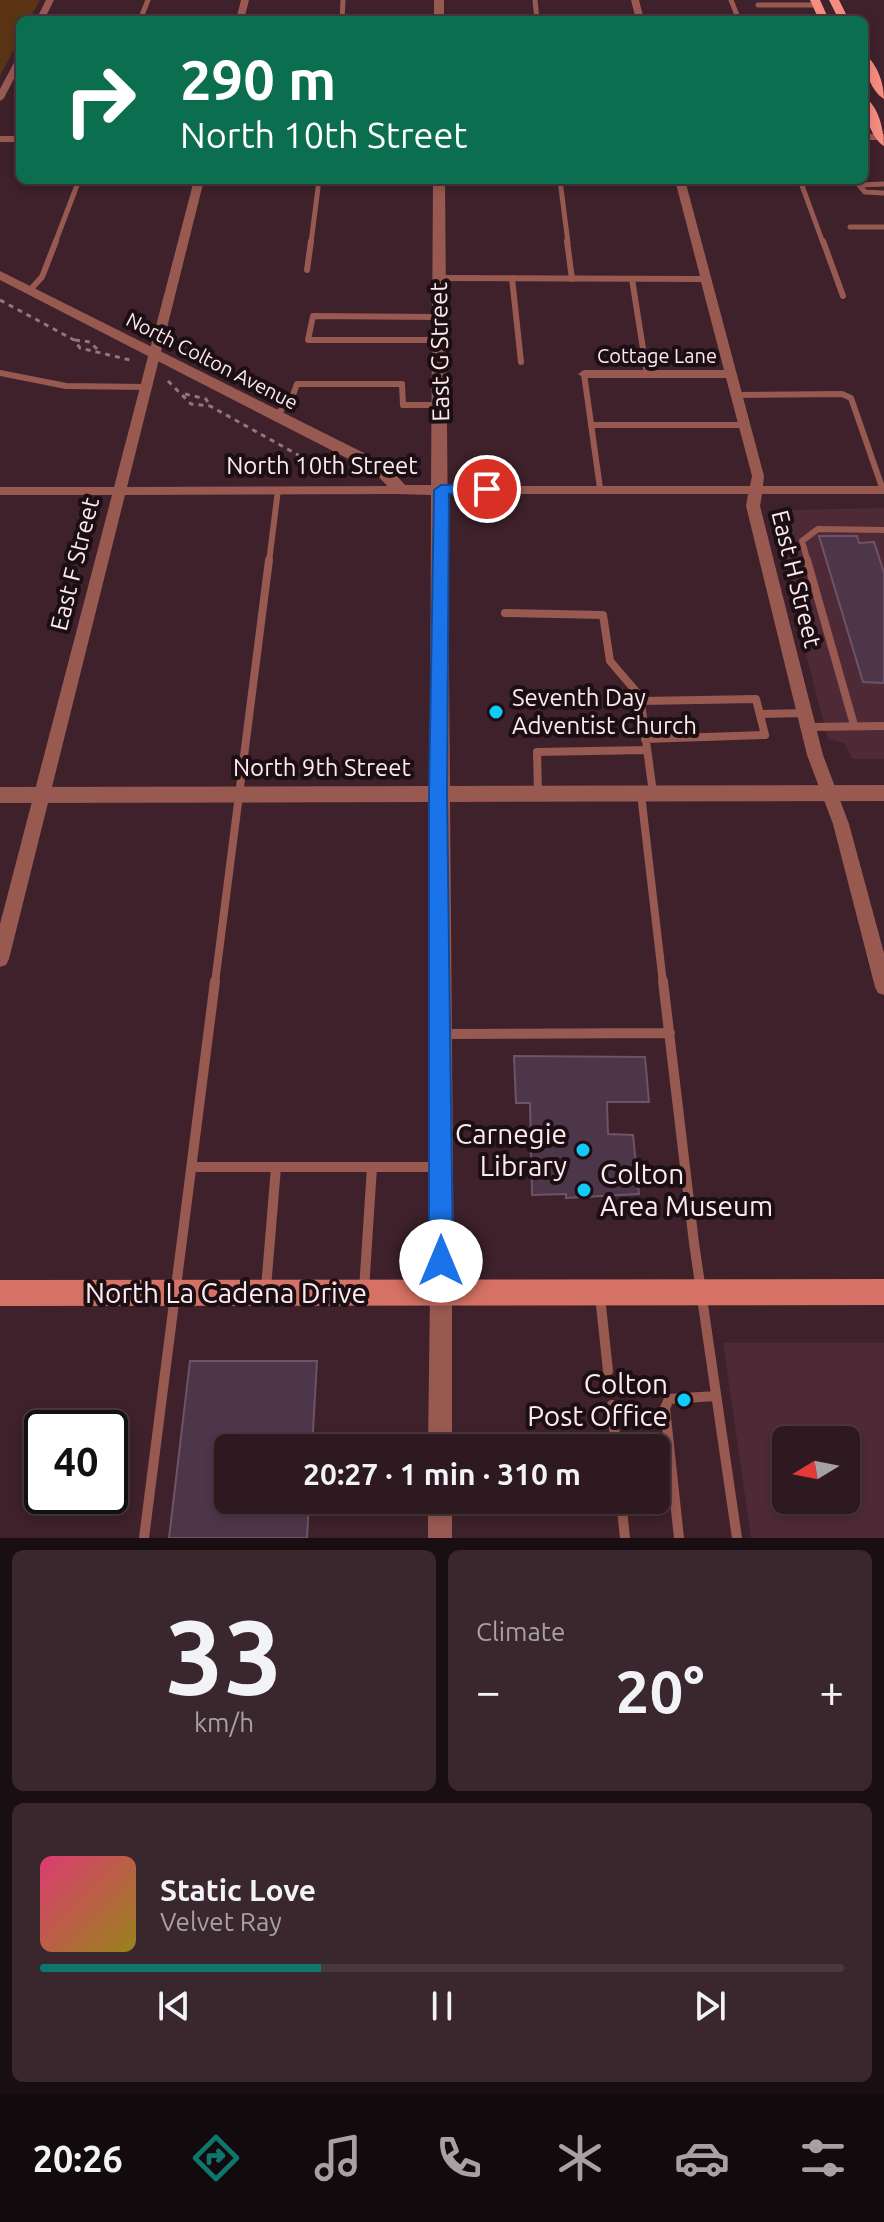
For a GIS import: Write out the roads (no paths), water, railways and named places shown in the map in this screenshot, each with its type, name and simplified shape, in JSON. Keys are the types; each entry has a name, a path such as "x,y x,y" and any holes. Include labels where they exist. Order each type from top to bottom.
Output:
{"main road":[{"path":"868,65 884,96"},
{"path":"868,109 883,139"},
{"name":"North La Cadena Drive","path":"0,1293 884,1292"}],"street":[{"path":"0,98 16,67"},
{"name":"East F Street","path":"0,959 198,184"},
{"name":"East G Street","path":"439,184 441,1293"},
{"name":"East H Street","path":"681,184 758,476 753,506 807,720 841,824 884,987"},
{"name":"North Colton Avenue","path":"0,275 380,468 401,490"},
{"path":"439,278 705,279"},
{"name":"Cottage Lane","path":"584,374 730,374"},
{"name":"North 10th Street","path":"0,491 883,490"},
{"name":"North 9th Street","path":"0,795 884,793"},
{"path":"440,1434 441,1293"},
{"path":"440,1514 440,1538"}],"lane":[{"path":"758,5 816,2"},
{"path":"30,290 42,277 77,184"},
{"path":"307,270 318,184"},
{"path":"560,184 572,279"},
{"path":"801,184 843,296"},
{"path":"884,184 859,185 865,192 884,193"},
{"path":"850,227 884,227"},
{"path":"512,278 521,362"},
{"path":"632,279 647,374"},
{"path":"439,317 313,316 308,340 439,340"},
{"path":"0,373 66,386 146,387"},
{"path":"584,374 600,488"},
{"path":"275,415 290,403 297,384 402,384 403,405 440,405"},
{"path":"736,395 842,394 851,398 883,490"},
{"path":"591,425 744,425"},
{"path":"144,1538 278,490"},
{"path":"854,725 802,541 818,529 884,530"},
{"path":"505,613 603,615 610,661 630,680 641,701 670,1033 701,1291 737,1538"},
{"path":"641,701 756,699 765,735 645,739"},
{"path":"760,714 884,726"},
{"path":"538,794 537,752 647,750"},
{"path":"439,1034 670,1033"},
{"path":"192,1167 440,1167"},
{"path":"265,1292 276,1167"},
{"path":"364,1292 372,1167"},
{"path":"599,1291 608,1371"},
{"path":"679,1538 665,1408 669,1399 716,1396"},
{"path":"612,1405 615,1434"},
{"path":"622,1514 625,1538"}],"place":[{"name":"Seventh Day Adventist Church","path":"496,712"},
{"name":"Carnegie Library","path":"583,1150"},
{"name":"Colton Area Museum","path":"584,1190"},
{"name":"Colton Post Office","path":"684,1400"}]}
